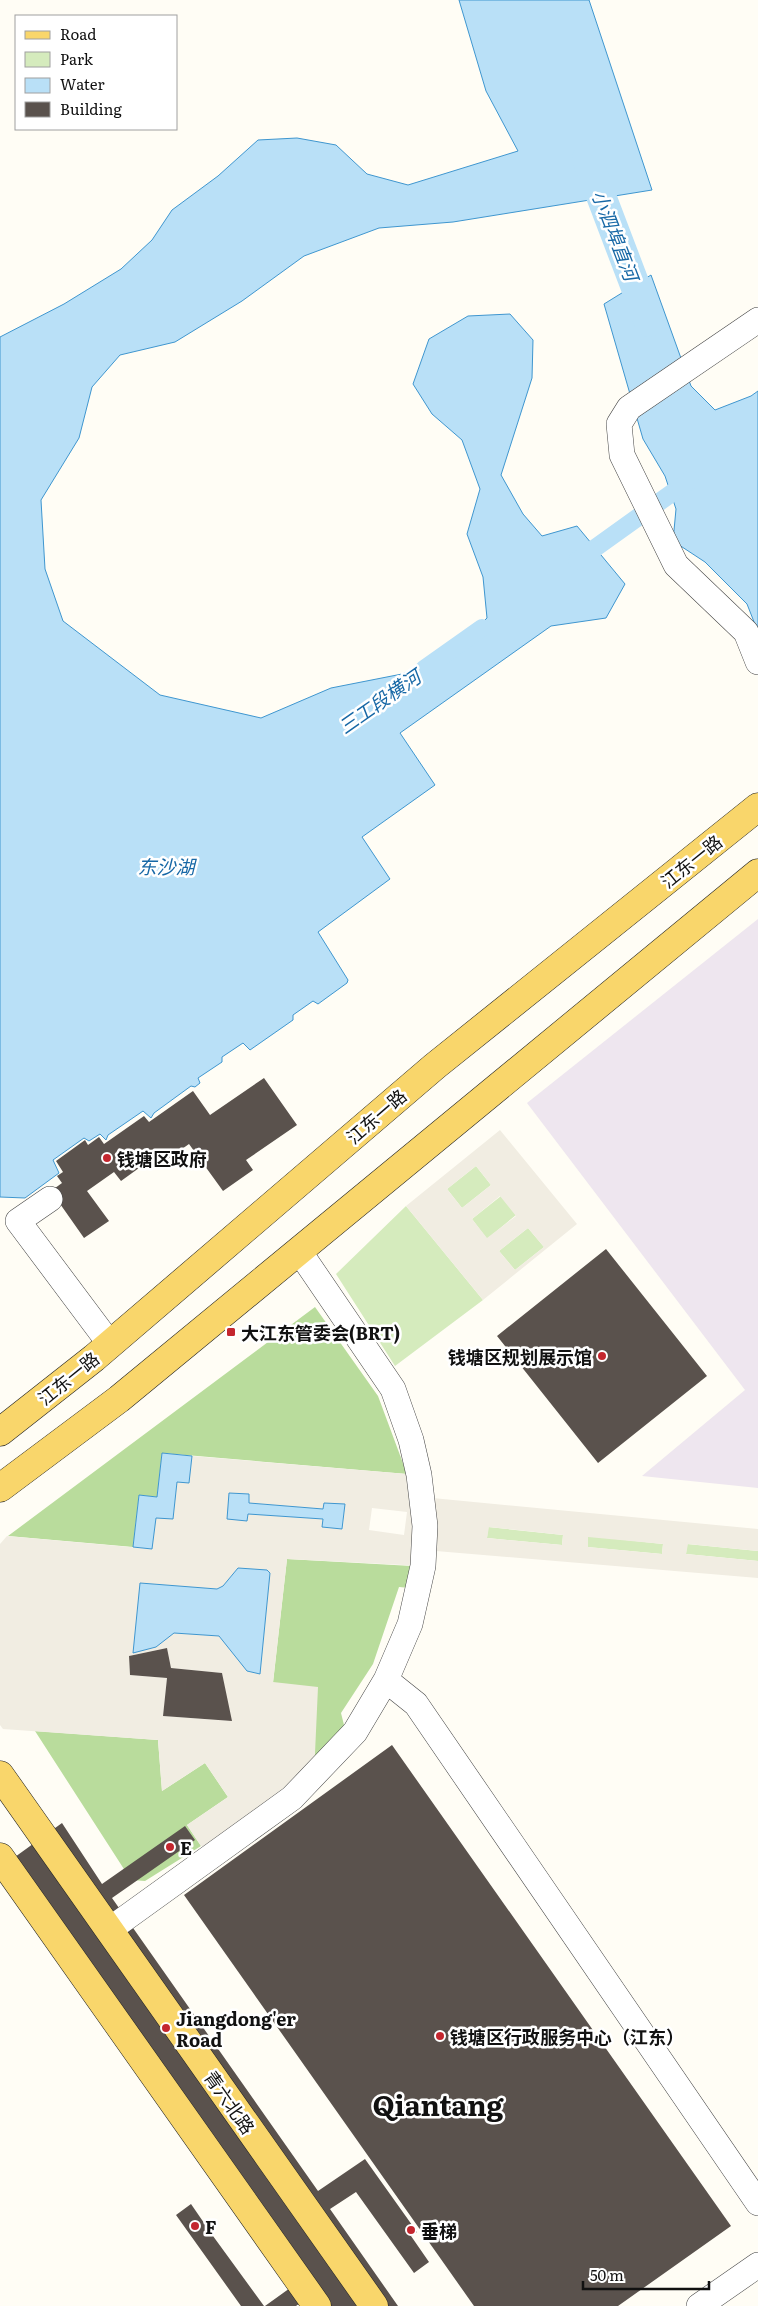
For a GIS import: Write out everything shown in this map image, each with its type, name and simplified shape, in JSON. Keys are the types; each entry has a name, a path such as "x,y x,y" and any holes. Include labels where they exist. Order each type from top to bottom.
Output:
{"main road":[{"name":"江东一路","path":"3,1429 110,1344 434,1066 758,807"},
{"path":"5,1487 119,1399 758,873"},
{"name":"青六北路","path":"0,1776 374,2306"},
{"path":"0,1857 317,2306"}],"street":[{"path":"754,322 629,408 619,424 622,455 676,565 746,632 758,662"},
{"path":"50,1199 12,1225 110,1344"},
{"path":"109,1930 292,1798 355,1732 386,1680 410,1624 422,1566 425,1526 419,1475 411,1440 393,1389 299,1251"},
{"path":"386,1680 416,1704 758,2203"},
{"path":"698,2306 758,2265"}],"shaded area":[{"path":"758,919 758,1488 642,1476 745,1390 527,1103"},
{"path":"500,1130 577,1224 483,1300 406,1206","holes":["476,1166 491,1185 462,1208 447,1189","500,1196 516,1216 487,1238 472,1219","528,1228 544,1247 515,1270 499,1251"]},
{"path":"192,1456 419,1475 422,1497 758,1529 758,1551 688,1544 686,1554 758,1561 758,1578 424,1550 423,1566 287,1559 273,1682 318,1687 314,1775 219,1850 201,1846 187,1825 228,1797 205,1763 162,1791 158,1740 3,1729 0,1725 0,1544 7,1536 152,1549 156,1518 173,1519 177,1482 189,1483","holes":["229,1493 249,1494 248,1503 324,1509 344,1504 343,1529 323,1527 323,1519 248,1514 247,1520","372,1508 407,1512 404,1535 369,1530","489,1527 563,1535 562,1545 487,1538","588,1537 663,1544 662,1554 588,1547","238,1568 267,1570 270,1573 260,1674 219,1636 174,1633 133,1652 140,1583 217,1589 223,1586","167,1648 171,1668 222,1673 231,1721 163,1716 167,1678 130,1675 129,1656"]}],"green space":[{"path":"476,1166 491,1185 462,1208 447,1189"},
{"path":"501,1196 516,1215 487,1239 472,1219"},
{"path":"406,1206 483,1300 395,1366 336,1274"},
{"path":"528,1228 544,1247 515,1270 499,1251"},
{"path":"315,1307 378,1396 407,1474 162,1453 157,1497 139,1495 133,1547 8,1536"},
{"path":"488,1527 563,1535 562,1545 487,1538"},
{"path":"588,1536 663,1544 662,1554 587,1547"},
{"path":"687,1544 758,1551 758,1561 686,1554"},
{"path":"287,1559 412,1566 410,1588 399,1587 373,1664 341,1713 345,1729 314,1765 273,1683"},
{"path":"35,1731 158,1740 162,1791 205,1763 228,1797 187,1825 201,1846 145,1881 131,1880"}],"water":[{"name":"东沙湖","path":"459,0 589,0 652,190 453,222 379,228 304,256 242,301 175,342 120,355 92,387 79,438 41,500 45,569 63,621 160,695 261,718 331,688 402,674 453,651 487,618 483,577 467,534 480,489 462,440 432,414 413,384 429,339 468,316 510,314 533,340 532,378 501,475 523,514 542,536 577,526 625,584 606,618 551,626 400,733 435,785 362,837 390,879 318,932 348,980 347,983 318,1004 313,1001 293,1015 293,1020 250,1050 243,1043 222,1057 222,1062 198,1078 200,1083 195,1087 191,1086 154,1113 151,1118 143,1111 108,1135 106,1140 100,1134 89,1141 84,1138 53,1160 59,1173 25,1198 0,1197 0,337 64,304 121,269 152,240 172,210 218,176 258,140 297,138 336,145 367,174 408,185 518,151 486,91"},
{"path":"651,275 691,386 715,410 751,396 758,391 758,632 747,604 705,562 673,541 676,509 665,476 643,439 604,304"},
{"path":"162,1453 192,1456 189,1483 177,1482 173,1519 156,1518 152,1549 133,1547 139,1495 157,1497"},
{"path":"229,1493 249,1494 249,1503 323,1509 324,1503 345,1504 342,1529 322,1527 323,1519 248,1514 247,1521 227,1519"},
{"path":"238,1568 267,1570 270,1573 260,1674 247,1671 219,1636 174,1633 156,1647 133,1653 140,1583 217,1589 223,1586"}],"building":[{"name":"钱塘区政府","path":"264,1078 297,1125 246,1160 253,1170 223,1191 189,1144 162,1163 157,1155 121,1181 114,1172 87,1191 109,1221 84,1238 51,1191 62,1183 57,1176 63,1172 56,1161 85,1140 88,1145 99,1137 104,1144 144,1116 149,1122 193,1091 210,1115"},
{"name":"钱塘区规划展示馆","path":"606,1249 707,1376 598,1463 497,1336"},
{"path":"167,1648 171,1668 222,1673 232,1721 163,1716 167,1678 130,1675 129,1656"},
{"name":"钱塘区行政服务中心（江东）","path":"392,1745 731,2226 618,2306 474,2306 184,1895"},
{"name":"Jiangdong'er Road","path":"62,1823 102,1884 185,1826 195,1840 112,1898 318,2191 365,2159 417,2232 411,2236 429,2262 414,2273 356,2192 330,2209 398,2306 323,2306 314,2293 296,2306 265,2306 304,2278 8,1862"},
{"path":"191,2204 264,2306 241,2306 176,2215"}],"waterway":[{"name":"小泗埠直河","path":"587,159 649,322"},
{"name":"三工段横河","path":"577,561 690,480"},
{"name":"三工段横河","path":"424,669 482,628"}],"place":[{"name":"钱塘区政府","path":"107,1158"},
{"name":"大江东管委会(BRT)","path":"231,1332"},
{"name":"钱塘区规划展示馆","path":"602,1356"},
{"name":"E","path":"170,1847"},
{"name":"Jiangdong'er Road","path":"166,2028"},
{"name":"钱塘区行政服务中心（江东）","path":"440,2036"},
{"name":"F","path":"195,2226"},
{"name":"垂梯","path":"411,2230"}],"district":[{"name":"Qiantang","path":"438,2104"}]}
